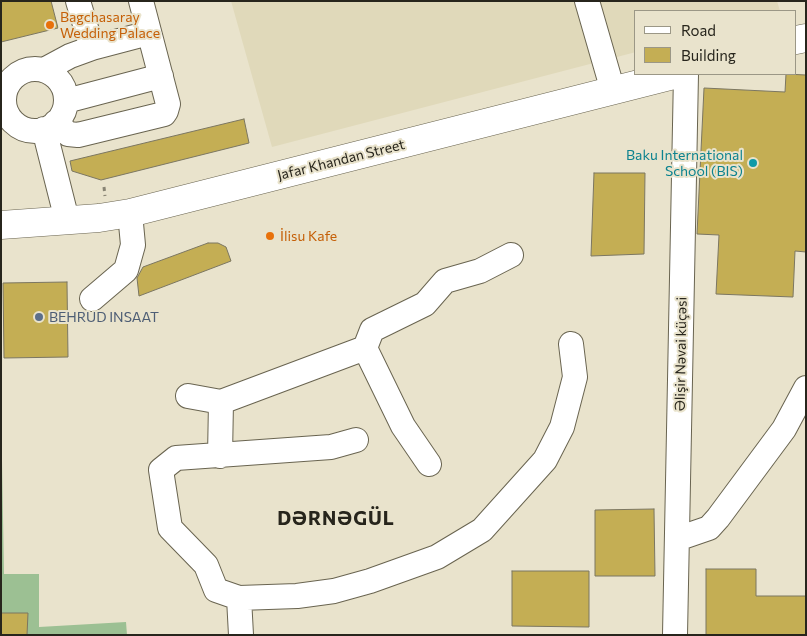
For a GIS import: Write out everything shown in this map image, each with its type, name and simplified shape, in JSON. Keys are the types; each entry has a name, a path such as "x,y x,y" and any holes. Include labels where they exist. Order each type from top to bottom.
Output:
{"main road":[{"name":"Jafar Khandan Street","path":"1,224 99,218 130,212 674,75"}],"street":[{"path":"78,1 92,48"},
{"path":"50,126 61,116 66,101 62,85 57,78 44,70 28,69 7,76 8,83 3,99 7,122 26,129 50,126 68,134 78,135 164,114 168,104 141,1"},
{"path":"587,1 613,91"},
{"path":"44,70 70,56 92,48 149,33"},
{"name":"Əlişir Nəvai küçəsi","path":"675,635 686,75"},
{"path":"66,101 161,76"},
{"path":"50,126 68,220"},
{"path":"92,298 126,270 134,245 130,212"},
{"path":"430,464 403,426 366,348 372,330 425,304 445,281 480,271 511,255"},
{"path":"356,440 331,447 176,458 161,470 170,528 206,565 216,590 239,598 297,596 334,591 370,581 437,557 482,530 545,460 562,427 575,376 572,344"},
{"path":"188,396 221,402 366,348"},
{"path":"677,539 709,528 718,518 784,430 806,388"},
{"path":"220,456 221,402"},
{"path":"239,598 241,635"}],"shaded area":[{"path":"231,1 777,1 780,10 634,10 634,53 272,147"}],"green space":[{"path":"1,404 4,574 39,574 39,627 126,622 127,635 27,635 27,613 1,613"}],"building":[{"path":"1,1 51,1 58,28 1,42"},
{"name":"Baku International School (BIS)","path":"786,75 806,75 806,252 795,251 793,297 716,294 719,235 697,234 704,88 785,92"},
{"path":"244,119 249,143 101,180 72,171 70,161"},
{"path":"594,173 645,173 644,254 591,256"},
{"path":"208,243 218,243 226,247 231,261 139,296 137,278 143,267"},
{"path":"67,282 68,357 4,358 3,283"},
{"path":"654,509 655,576 595,576 595,510"},
{"path":"706,569 756,569 756,596 806,596 806,635 706,635"},
{"path":"512,571 589,571 589,627 512,626"},
{"path":"1,613 28,613 27,635 1,635"}],"place":[{"name":"Bagchasaray Wedding Palace","path":"50,25"},
{"name":"Baku International School (BIS)","path":"753,163"},
{"name":"İlisu Kafe","path":"270,236"},
{"name":"BEHRUD INSAAT","path":"39,317"}],"district":[{"name":"DƏRNƏGÜL","path":"336,519"}]}
